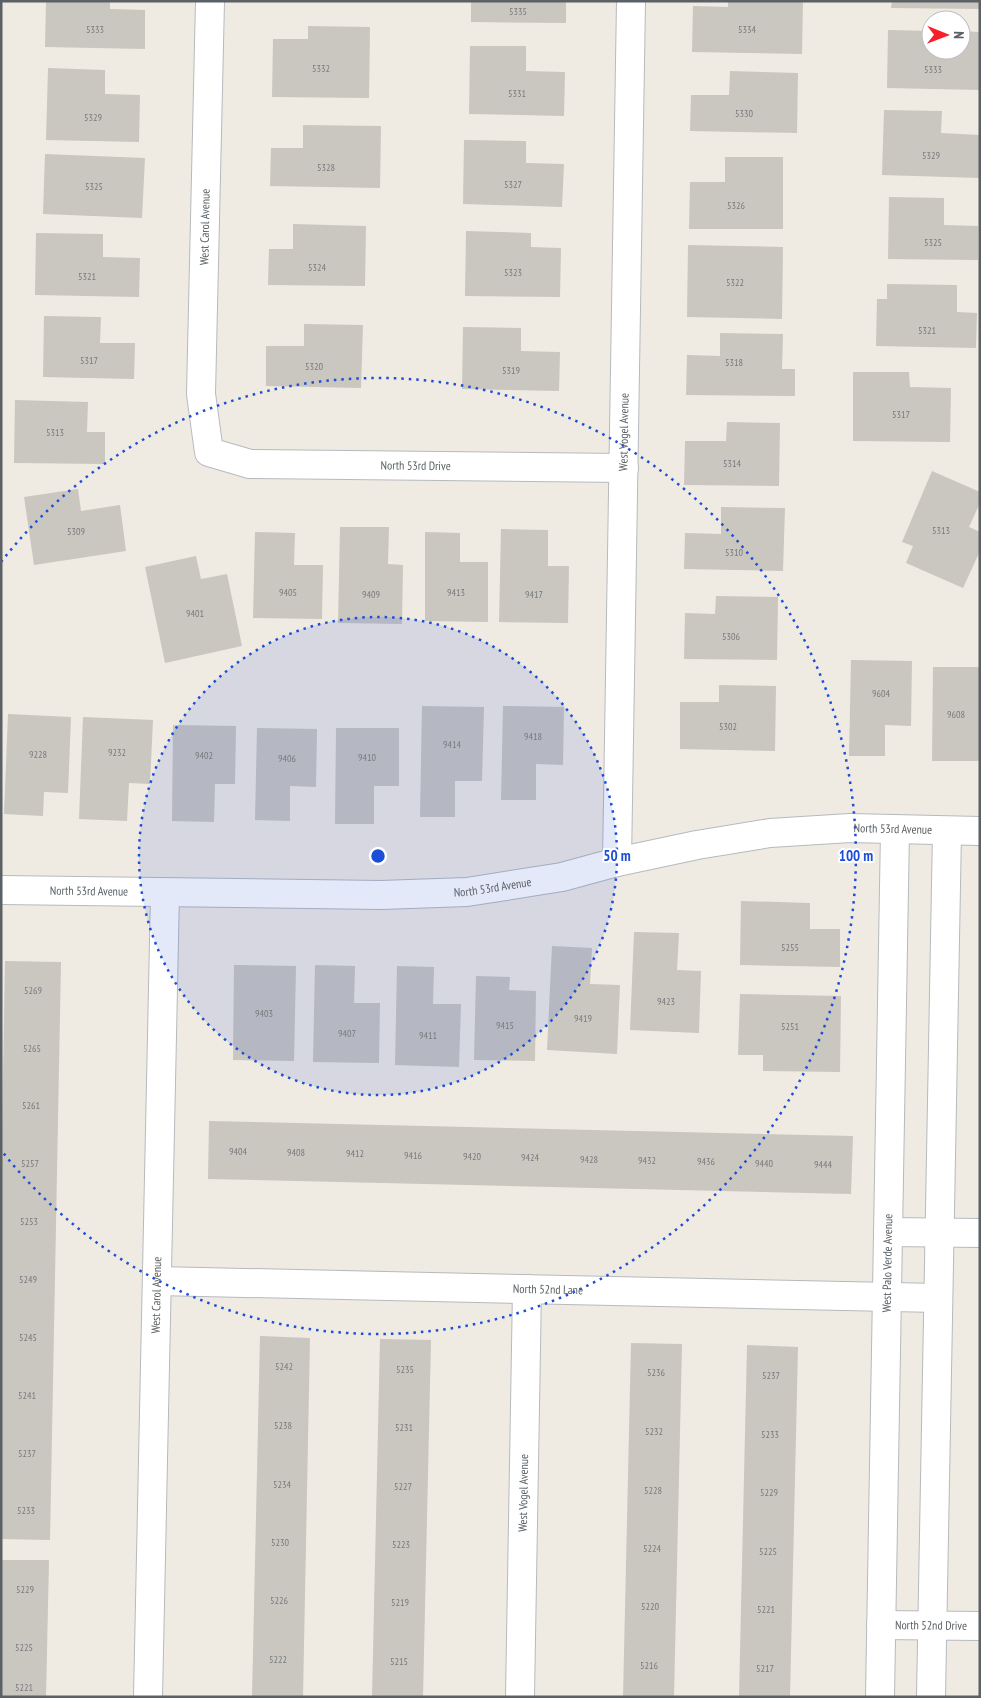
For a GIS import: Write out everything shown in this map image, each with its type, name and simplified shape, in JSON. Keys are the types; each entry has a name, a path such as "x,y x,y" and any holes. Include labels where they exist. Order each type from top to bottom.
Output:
{"street":[{"name":"West Carol Avenue","path":"209,452 201,394 210,1"},
{"name":"West Vogel Avenue","path":"617,862 631,1"},
{"name":"North 53rd Drive","path":"209,452 250,464 624,468"},
{"name":"North 53rd Avenue","path":"1,890 381,895 467,892 562,877 617,862 696,845 770,833 850,828 980,831"},
{"name":"West Palo Verde Avenue","path":"880,1697 894,830"},
{"path":"931,1697 946,830"},
{"name":"West Carol Avenue","path":"148,1697 165,893"},
{"path":"888,1232 980,1233"},
{"name":"North 52nd Lane","path":"157,1280 938,1298"},
{"name":"West Vogel Avenue","path":"520,1697 526,1289"},
{"name":"North 52nd Drive","path":"881,1625 980,1626"}],"building":[{"path":"46,1 110,1 110,9 145,10 145,49 45,47"},
{"path":"471,1 566,1 566,23 471,22"},
{"path":"728,1 803,1 802,54 692,52 693,6 728,7"},
{"path":"892,1 980,1 980,9 891,8"},
{"path":"308,26 370,27 369,98 272,97 273,39 308,39"},
{"path":"888,30 921,31 921,60 971,60 971,32 980,32 980,90 887,88"},
{"path":"470,46 526,46 526,71 565,72 564,116 469,114"},
{"path":"48,68 105,70 105,94 140,95 139,142 46,140"},
{"path":"730,71 798,73 797,133 690,131 691,95 729,95"},
{"path":"884,110 942,111 941,133 980,135 980,178 882,175"},
{"path":"303,125 381,126 380,188 270,186 271,148 303,148"},
{"path":"464,140 526,141 526,163 564,164 562,207 463,204"},
{"path":"45,154 145,158 142,218 43,214"},
{"path":"725,157 783,157 783,229 689,229 690,182 725,182"},
{"path":"889,197 944,198 944,225 978,226 978,260 888,259"},
{"path":"293,224 366,226 365,286 268,285 269,249 293,249"},
{"path":"466,231 531,233 531,247 561,248 560,297 465,296"},
{"path":"36,233 103,234 103,257 140,258 139,297 35,295"},
{"path":"688,245 783,247 782,319 687,317"},
{"path":"887,284 957,285 957,312 977,313 976,348 876,346 877,299 887,299"},
{"path":"44,316 101,317 100,343 135,343 134,379 43,377"},
{"path":"304,324 363,325 361,388 266,386 266,346 304,346"},
{"path":"463,327 521,328 521,351 560,352 559,391 462,389"},
{"path":"720,333 783,334 782,369 795,369 795,396 686,395 687,355 720,356"},
{"path":"853,372 909,372 910,387 951,388 950,442 853,441"},
{"path":"15,400 88,402 87,432 105,432 105,464 14,463"},
{"path":"727,422 780,423 779,486 684,485 685,441 726,441"},
{"path":"932,471 980,492 980,503 969,527 980,532 980,551 963,588 906,563 913,546 902,542"},
{"path":"78,489 81,511 120,505 126,551 34,565 24,497"},
{"path":"721,507 785,508 783,571 684,569 685,533 721,534"},
{"path":"340,527 389,527 388,564 403,565 402,624 338,623"},
{"path":"501,529 548,530 548,566 569,566 568,623 499,622"},
{"path":"255,532 295,533 294,565 323,565 322,619 253,618"},
{"path":"425,532 460,533 460,562 488,562 488,622 425,621"},
{"path":"196,556 201,579 227,574 242,646 165,663 145,567"},
{"path":"716,596 778,597 777,660 684,659 685,613 715,614"},
{"path":"851,660 912,661 911,726 885,725 885,756 849,756"},
{"path":"933,667 980,667 980,761 932,761"},
{"path":"719,685 776,686 775,751 680,749 680,702 719,702"},
{"path":"422,706 484,707 482,781 455,781 455,817 420,817"},
{"path":"503,706 564,707 563,765 536,764 536,800 501,800"},
{"path":"8,714 71,717 68,793 44,792 43,816 4,814"},
{"path":"83,717 153,720 150,784 129,783 127,821 79,819"},
{"path":"173,725 236,726 235,784 215,784 214,822 172,821"},
{"path":"257,728 317,729 316,787 290,786 290,821 255,820"},
{"path":"336,728 399,728 399,786 374,786 374,824 335,824"},
{"path":"741,901 810,903 810,929 840,929 840,967 740,965"},
{"path":"634,932 679,933 677,970 701,971 699,1033 630,1030"},
{"path":"552,946 592,948 590,984 620,985 617,1054 547,1050"},
{"path":"5,961 61,962 50,1540 1,1539 1,1190"},
{"path":"234,965 296,966 294,1061 233,1060"},
{"path":"315,965 355,966 354,1003 380,1003 379,1063 313,1062"},
{"path":"397,966 434,967 433,1004 461,1004 459,1067 395,1065"},
{"path":"476,976 510,977 509,990 536,991 535,1061 474,1060"},
{"path":"740,994 841,996 840,1072 763,1071 763,1055 738,1055"},
{"path":"209,1121 853,1136 851,1194 208,1179"},
{"path":"260,1336 310,1338 303,1697 252,1697"},
{"path":"380,1339 431,1340 423,1697 372,1697"},
{"path":"631,1343 682,1344 674,1697 623,1697"},
{"path":"747,1345 798,1347 790,1697 739,1697"},
{"path":"1,1560 49,1560 46,1697 1,1697"}]}
